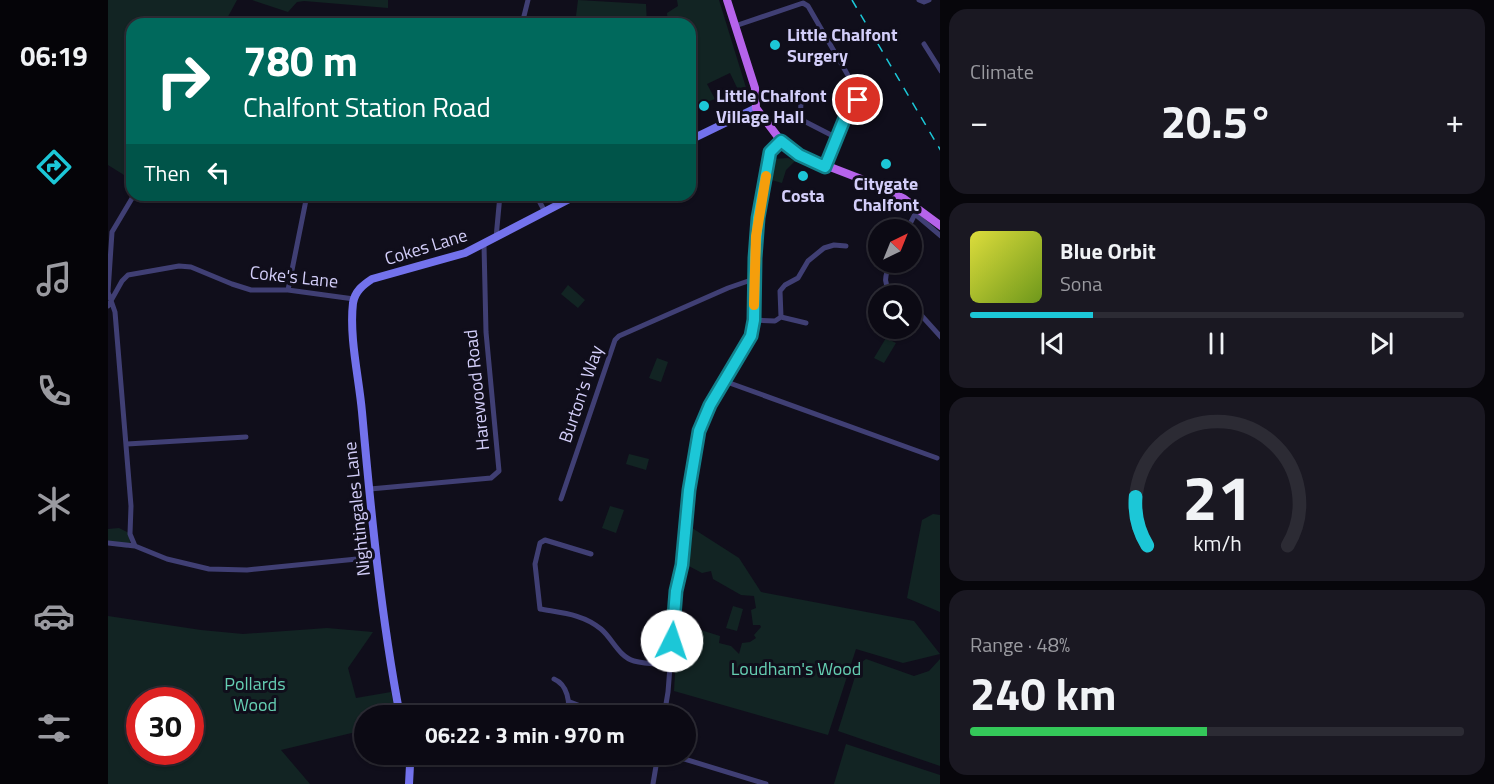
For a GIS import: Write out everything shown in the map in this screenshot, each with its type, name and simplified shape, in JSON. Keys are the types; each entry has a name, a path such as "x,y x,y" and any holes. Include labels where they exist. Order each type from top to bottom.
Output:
{"main road":[{"path":"727,0 755,88 756,108 781,141 799,155 891,192 940,226"},
{"path":"696,137 756,108"},
{"name":"Cokes Lane","path":"354,299 361,286 372,279 465,253 566,201"},
{"name":"Nightingales Lane","path":"354,299 354,344 369,489 398,705"},
{"path":"409,784 410,765"}],"street":[{"path":"524,18 528,0"},
{"path":"919,0 924,2 928,0"},
{"path":"735,26 803,3 808,6 857,91"},
{"path":"924,44 940,71"},
{"path":"796,92 801,103 800,119 837,138"},
{"path":"825,167 845,112 851,103 858,100 876,108"},
{"path":"666,705 671,665 676,591 682,565 694,453 699,431 710,405 751,336 754,320 757,227 770,152 781,141"},
{"path":"130,201 112,232 108,292 110,304 115,312 131,506 130,534 135,546"},
{"path":"288,290 306,201"},
{"path":"496,238 499,201"},
{"path":"539,201 545,212"},
{"path":"912,219 917,211 940,236"},
{"name":"Harewood Road","path":"369,489 491,478 500,469 486,332 484,244"},
{"path":"781,317 780,291 785,285 798,278 808,261 824,248 834,245 846,246"},
{"name":"Coke's Lane","path":"110,304 122,281 128,275 179,266 191,267 251,290 288,290 354,299"},
{"name":"Burton's Way","path":"561,499 615,340 619,336 728,288 754,279"},
{"path":"922,316 940,337"},
{"path":"754,320 775,321 781,317 806,323"},
{"path":"724,381 937,458"},
{"path":"126,444 246,437"},
{"path":"591,554 545,540 540,543 535,564 538,612 573,614 586,619 602,630 625,657 632,661 671,665"},
{"path":"108,543 135,546 167,558 209,569 247,570 377,557"},
{"path":"554,679 561,682 570,705"},
{"path":"570,702 578,705"},
{"path":"696,763 766,784"},
{"path":"653,784 656,765"}],"green space":[{"path":"108,0 237,0 227,18 126,18 126,176 108,165"},
{"path":"252,0 388,0 388,8 304,1 297,2 288,12"},
{"path":"578,0 646,4 647,18 576,18"},
{"path":"677,0 719,0 748,94 741,96 730,73 707,84 715,99 696,106 696,18 667,18 667,13 678,6"},
{"path":"788,158 795,161 786,170 782,183 768,179 772,159"},
{"path":"568,285 585,300 578,308 561,294"},
{"path":"885,339 896,343 884,363 874,358"},
{"path":"657,358 668,362 661,382 649,378"},
{"path":"629,454 649,459 646,470 626,464"},
{"path":"610,506 624,510 616,533 602,528"},
{"path":"933,514 940,515 940,612 907,598 922,520"},
{"name":"Loudham's Wood","path":"689,526 739,558 761,592 914,621 940,654 903,663 856,649 828,735 674,691 678,623 720,636 719,643 731,646 739,654 742,643 756,638 754,635 761,627 753,625 751,610 756,608 754,596 741,595 713,579 711,571 702,573 685,564"},
{"path":"119,528 129,533 130,542 127,548 108,545 108,529"},
{"path":"733,606 743,609 737,631 726,628"},
{"name":"Pollards Wood","path":"108,616 243,634 327,628 373,632 348,668 356,698 391,692 394,705 354,705 354,732 281,750 310,784 108,784"},
{"path":"866,659 914,676 929,671 940,659 940,766 838,731 859,664"},
{"path":"846,744 940,775 940,784 834,784"}],"railway":[{"path":"852,0 940,149"}],"slow traffic":[{"path":"754,305 756,236 766,176"}],"place":[{"name":"Little Chalfont Surgery","path":"775,45"},
{"name":"Little Chalfont Village Hall","path":"704,106"},
{"name":"Citygate Chalfont","path":"886,164"},
{"name":"Costa","path":"803,176"}],"route":[{"path":"672,641 676,591 681,573 689,490 699,431 710,405 751,336 754,320 756,236 770,152 781,141 799,155 825,167 851,103 858,100"}]}
